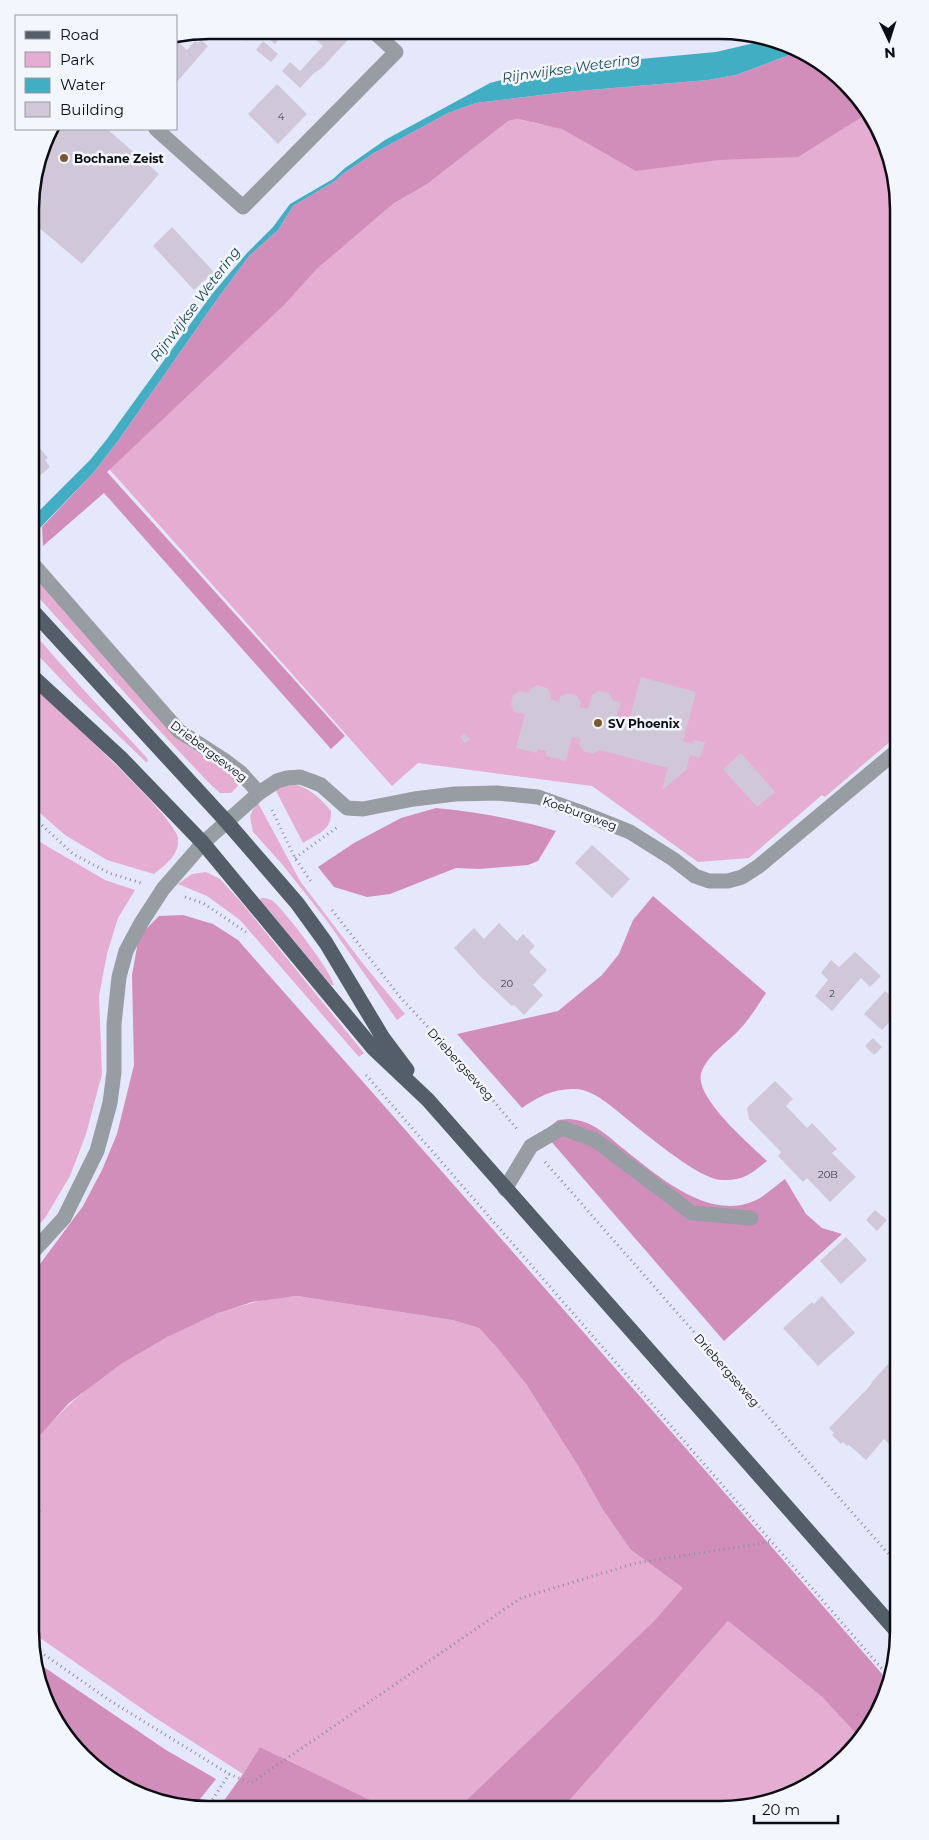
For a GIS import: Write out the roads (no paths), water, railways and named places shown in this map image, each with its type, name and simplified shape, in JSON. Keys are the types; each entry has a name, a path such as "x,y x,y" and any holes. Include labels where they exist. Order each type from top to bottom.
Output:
{"main road":[{"path":"39,617 226,821 297,903 326,943 383,1038 428,1100 890,1624"},
{"path":"39,682 121,758 203,843 373,1048 428,1100"}],"street":[{"path":"157,130 243,207 396,52 382,39"},
{"name":"Driebergseweg","path":"39,571 179,731 242,773 259,793"},
{"name":"Koeburgweg","path":"259,793 277,781 300,777 321,785 347,808 363,809 414,798 455,794 497,793 538,797 630,832 695,876 709,881 728,881 742,877 759,866 890,756"},
{"path":"39,1245 64,1218 97,1151 110,1103 114,1072 114,1024 119,977 126,952 162,889 203,843 259,793"},
{"path":"505,1189 531,1146 562,1128 595,1140 692,1213 751,1218"}],"water":[{"name":"Rijnwijkse Wetering","path":"756,43 791,54 736,75 708,80 566,92 476,103 448,113 374,153 335,181 293,206 278,230 249,256 94,472 39,529 39,511 90,460 212,294 247,253 273,227 290,204 333,179 345,168 385,140 490,83 509,78 608,62 716,52"}],"place":[{"name":"Bochane Zeist","path":"64,158"},
{"name":"SV Phoenix","path":"598,723"}]}
